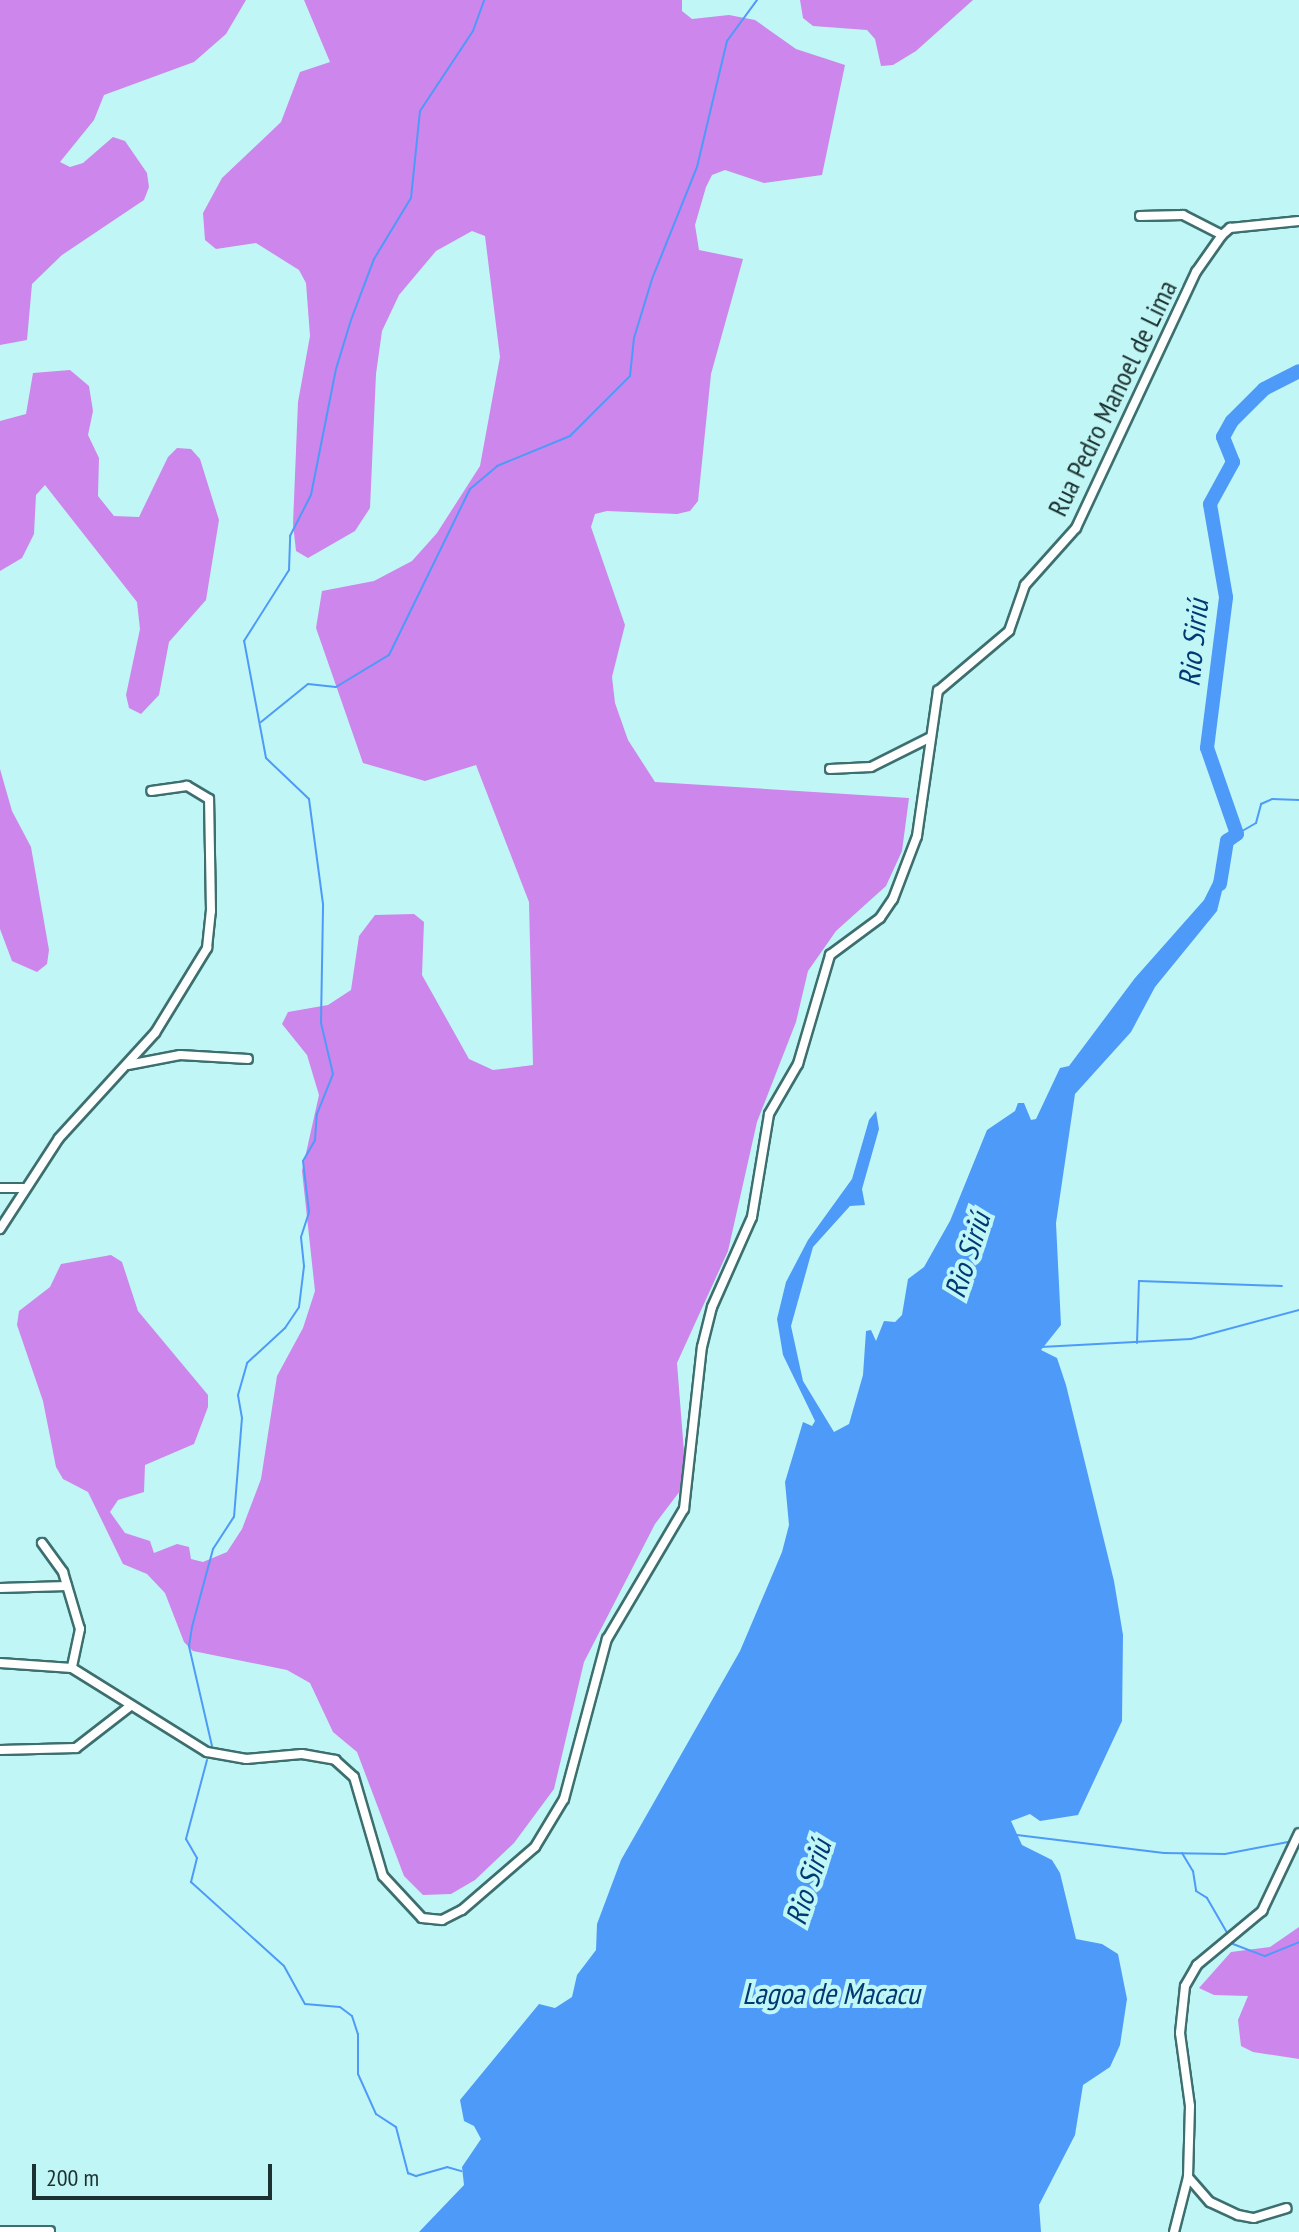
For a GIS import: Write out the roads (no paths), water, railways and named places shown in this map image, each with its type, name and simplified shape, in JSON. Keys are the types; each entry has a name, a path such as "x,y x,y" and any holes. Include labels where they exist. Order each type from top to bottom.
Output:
{"street":[{"path":"1140,216 1183,215 1222,235 1230,228 1299,221"},
{"name":"Rua Pedro Manoel de Lima","path":"72,1668 129,1707 207,1752 246,1759 321,1755 345,1767 359,1790 383,1876 422,1918 442,1920 462,1910 535,1847 564,1799 607,1639 684,1509 702,1347 712,1307 752,1217 769,1114 798,1064 830,955 880,918 893,899 917,836 929,738 942,684 1009,631 1025,585 1060,549 1089,507 1196,272 1222,235"},
{"path":"830,769 880,765 929,738"},
{"path":"0,1229 23,1188 101,1087 127,1065 155,1033 197,967 210,932 209,799 187,786 151,791"},
{"path":"127,1065 180,1055 248,1059"},
{"path":"0,1188 23,1188"},
{"path":"0,1663 72,1668 80,1636 67,1586 42,1543"},
{"path":"0,1588 67,1586"},
{"path":"0,1750 76,1748 129,1707"},
{"path":"1174,2232 1188,2177 1190,2106 1180,2033 1185,1986 1197,1965 1262,1911 1299,1833"},
{"path":"1188,2177 1210,2202 1238,2215 1254,2218 1287,2208"},
{"path":"0,2231 50,2231"}],"water":[{"name":"Lagoa de Macacu","path":"1221,866 1224,883 1217,911 1155,987 1131,1032 1075,1094 1056,1223 1061,1325 1041,1350 1057,1358 1066,1385 1114,1581 1123,1635 1122,1721 1078,1815 1040,1821 1030,1814 1011,1821 1022,1845 1052,1860 1060,1873 1076,1939 1102,1944 1118,1954 1127,1999 1120,2045 1110,2067 1083,2085 1075,2135 1039,2205 1041,2232 419,2232 464,2185 462,2167 481,2139 474,2126 464,2121 460,2100 539,2004 555,2008 572,1997 577,1975 596,1950 597,1924 621,1860 740,1651 782,1552 789,1525 785,1482 803,1422 812,1426 815,1421 783,1355 777,1319 786,1282 808,1240 852,1179 869,1120 876,1111 879,1129 862,1189 865,1205 850,1206 813,1247 791,1326 803,1381 834,1432 849,1424 863,1375 866,1331 871,1330 876,1341 884,1321 895,1322 902,1315 908,1279 924,1267 950,1221 987,1130 1015,1111 1018,1103 1024,1103 1031,1120 1036,1119 1060,1068 1069,1066 1135,978 1204,900"}],"waterway":[{"path":"212,1746 189,1646 192,1627 213,1549 234,1517 242,1418 238,1395 247,1363 285,1328 299,1307 304,1266 301,1237 309,1212 303,1161 315,1140 317,1114 333,1074 321,1023 323,904 309,799 266,758 244,641 289,570 290,536 311,495 336,369 351,320 374,259 411,198 420,111 473,31 484,0"},
{"path":"261,722 308,684 336,687 389,655 470,489 497,466 570,436 630,376 634,338 652,279 697,167 727,41 757,0"},
{"name":"Rio Siriú","path":"1220,884 1227,841 1237,834 1207,748 1226,597 1210,504 1233,462 1223,437 1232,421 1264,389 1299,371"},
{"path":"1237,834 1256,823 1261,804 1272,799 1299,800"},
{"path":"1137,1343 1139,1281 1282,1286"},
{"path":"1041,1347 1191,1339 1299,1310"},
{"path":"207,1760 186,1839 197,1858 191,1882 284,1966 305,2004 340,2007 352,2016 358,2034 358,2074 376,2114 396,2127 408,2173 416,2176 447,2167 461,2171"},
{"path":"1017,1835 1164,1853 1225,1854 1288,1842"},
{"path":"1182,1853 1193,1871 1196,1891 1207,1898 1227,1932"},
{"path":"1233,1944 1265,1956 1299,1942"}]}
